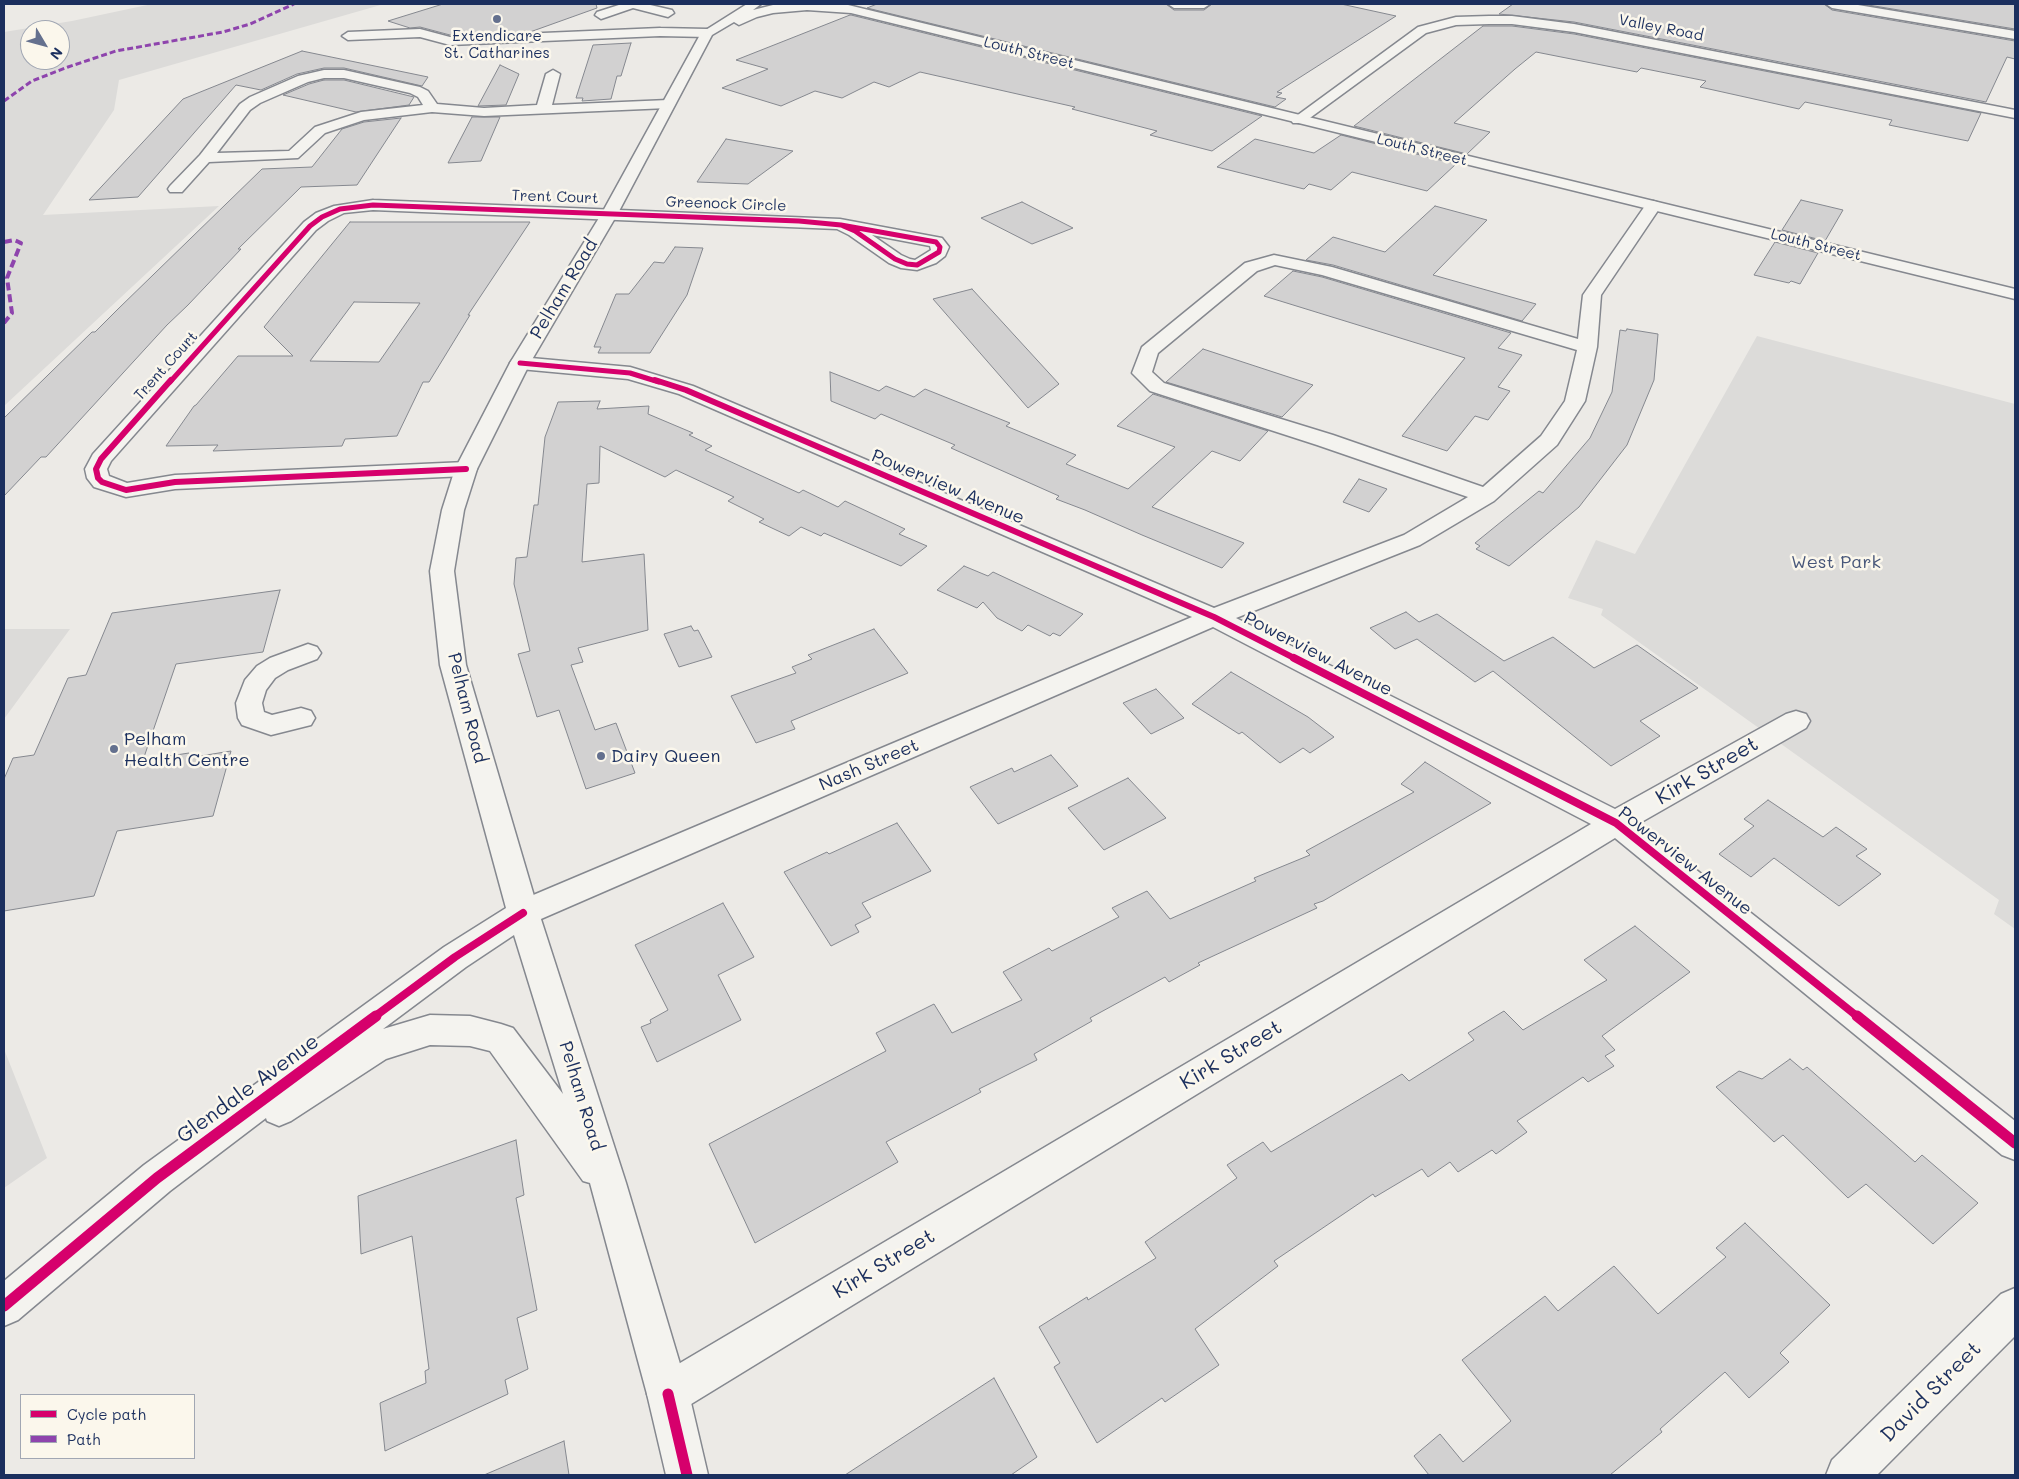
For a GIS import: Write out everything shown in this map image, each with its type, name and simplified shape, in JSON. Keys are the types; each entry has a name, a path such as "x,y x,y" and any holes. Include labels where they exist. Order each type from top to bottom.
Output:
{"street":[{"path":"660,32 597,16 632,4 668,13"},
{"name":"Pelham Road","path":"687,1475 668,1394 608,1183 523,913 452,666 442,571 453,510 466,469 520,363 610,213 707,34 755,4"},
{"name":"Louth Street","path":"830,4 2015,294"},
{"path":"1174,4 1204,4"},
{"path":"1832,4 2015,35"},
{"path":"348,36 420,33 450,41 502,38 569,28 707,34 772,8 807,6 857,12"},
{"path":"1935,22 1942,10"},
{"name":"Valley Road","path":"1298,120 1422,30 1456,21 1489,20 1512,20 1584,30 2015,114"},
{"path":"554,23 569,28"},
{"path":"502,38 539,24"},
{"path":"176,190 250,104 310,77 344,74 415,90 423,94 432,108"},
{"path":"543,110 553,74"},
{"path":"205,158 294,155 316,132 367,115 432,108 470,112 668,104"},
{"name":"Trent Court","path":"466,469 176,482 126,490 102,482 98,478 96,469 101,459 310,226 322,217 340,209 373,204 610,213"},
{"name":"Nash Street","path":"523,913 1214,617 1412,540 1486,496 1549,440 1575,401 1587,347 1592,295 1653,206"},
{"name":"Greenock Circle","path":"610,213 840,224 936,242 940,247 939,252 930,259 918,264 907,264 895,259 854,231 840,224"},
{"path":"1486,496 1270,422 1157,387 1142,373 1149,351 1251,267 1274,260 1326,271 1587,347"},
{"name":"Powerview Avenue","path":"520,363 630,373 686,390 1214,617 1616,823 2015,1143"},
{"path":"301,718 270,725 252,718 249,703 254,687 266,672 279,664 308,653"},
{"name":"Kirk Street","path":"668,1394 1616,823 1796,720"},
{"name":"Glendale Avenue","path":"4,1306 157,1178 455,958 523,913"},
{"path":"157,1178 269,1116 376,1047 430,1030 470,1031 501,1039 608,1183"},
{"name":"David Street","path":"1847,1475 2015,1308"}],"green space":[{"path":"152,4 384,4 119,80 114,110 43,215 219,206 4,406 4,32 20,29 20,70 70,70 70,21"},
{"name":"West Park","path":"1757,336 2015,404 2015,929 1994,914 1999,900 1601,615 1603,609 1568,598 1596,540 1635,554"},
{"path":"4,629 70,629 4,719"},
{"path":"4,1049 47,1158 4,1188"}],"building":[{"path":"443,4 596,4 597,8 530,32 450,35 420,27 410,28 388,21"},
{"path":"877,4 1166,4 1174,10 1204,10 1212,4 1341,4 1396,16 1277,92 1282,93 1276,97 1286,99 1275,107 867,8"},
{"path":"1513,4 1824,4 1832,10 2015,41 2015,59 2007,57 1986,102 1574,22 1499,14"},
{"path":"1862,4 2015,4 2015,29"},
{"path":"850,15 1262,116 1212,151 1150,135 1157,131 1072,109 1075,107 920,72 889,87 874,82 842,98 815,91 781,106 722,88 768,69 736,60"},
{"path":"1483,26 1512,26 1574,34 1981,113 1968,141 1889,125 1892,120 1805,102 1799,109 1700,87 1706,81 1641,68 1637,72 1536,52 1454,123 1490,132 1467,154 1354,126"},
{"path":"631,43 621,76 617,76 611,99 582,101 583,98 576,98 593,45"},
{"path":"302,51 428,77 422,86 344,68 324,68 297,74 261,90 236,85 138,197 89,200 183,99"},
{"path":"500,65 519,74 506,105 478,106"},
{"path":"324,80 344,80 414,97 409,105 356,112 283,95"},
{"path":"472,117 500,117 481,161 448,163"},
{"path":"401,118 357,185 301,187 238,249 241,249 167,325 46,457 41,457 4,496 4,418 262,169 312,167 342,129 364,122"},
{"path":"1341,135 1456,164 1427,191 1352,172 1331,190 1309,184 1304,189 1217,167 1255,139 1314,153"},
{"path":"726,139 793,151 748,184 697,182"},
{"path":"1801,200 1843,210 1825,241 1782,230"},
{"path":"1022,202 1073,228 1032,244 981,218"},
{"path":"1435,206 1487,220 1433,275 1536,304 1522,321 1333,265 1306,260 1333,237 1385,252"},
{"path":"350,222 530,222 468,315 470,315 429,382 423,382 397,436 345,439 342,446 213,451 218,445 166,446 194,406 238,356 293,356 264,327","holes":["354,302 420,303 379,362 310,361"]},
{"path":"1775,242 1818,253 1800,284 1754,275"},
{"path":"675,247 703,248 687,295 650,353 598,353 601,347 594,347 616,294 629,294 654,262 664,263"},
{"path":"1293,271 1322,277 1511,333 1498,348 1522,355 1498,387 1510,391 1488,420 1475,416 1447,451 1402,436 1465,358 1264,296"},
{"path":"972,289 1059,384 1028,408 933,299"},
{"path":"1627,329 1658,334 1654,380 1627,445 1579,507 1509,566 1476,549 1480,546 1475,543 1539,491 1543,493 1590,438 1612,392 1620,330 1626,331"},
{"path":"1203,349 1313,385 1282,417 1166,382"},
{"path":"830,372 879,391 886,386 914,397 925,389 1010,423 1006,426 1076,455 1066,464 1128,489 1175,447 1117,426 1153,394 1268,431 1240,461 1212,451 1152,507 1244,543 1222,568 1142,535 1056,499 1059,496 951,448 955,445 881,414 875,419 831,401"},
{"path":"600,401 597,409 649,406 648,414 693,433 689,435 712,446 705,450 799,493 803,490 838,507 845,501 905,529 899,534 927,546 901,566 824,533 821,536 801,527 789,536 759,522 764,519 728,501 734,497 676,470 665,477 600,446 599,483 587,484 582,562 644,554 648,630 578,648 583,662 571,665 595,730 616,723 635,773 586,789 559,710 537,717 518,654 530,651 514,584 516,558 527,557 534,505 538,505 545,437 558,402"},
{"path":"1359,479 1387,489 1369,512 1343,502"},
{"path":"964,566 988,576 993,572 1083,614 1060,636 1053,633 1050,636 1028,625 1022,631 997,618 983,602 977,608 937,590"},
{"name":"Pelham Health Centre","path":"280,590 263,652 176,664 143,760 189,753 188,758 231,751 213,816 117,831 94,896 4,911 4,779 13,758 34,755 68,678 86,675 112,613"},
{"path":"1406,612 1419,622 1437,614 1504,661 1553,637 1594,668 1637,645 1698,688 1640,721 1660,736 1611,766 1493,671 1475,682 1417,639 1395,649 1370,628"},
{"path":"691,626 694,631 698,630 712,657 679,667 664,634"},
{"path":"874,629 908,673 791,721 795,729 756,743 731,696 796,673 792,667 812,659 808,655"},
{"path":"1231,672 1308,717 1334,737 1310,753 1303,748 1280,763 1242,732 1239,734 1192,704"},
{"path":"1156,689 1184,718 1151,734 1123,703"},
{"path":"1051,755 1078,786 998,824 970,787 1012,768 1014,772"},
{"path":"1425,762 1491,803 1323,901 1314,904 1317,908 1198,963 1200,965 1169,982 1165,977 1090,1018 1092,1021 1034,1054 1037,1060 979,1089 981,1092 886,1142 898,1162 755,1243 709,1144 886,1051 876,1033 934,1004 952,1033 1022,1000 1003,972 1049,948 1052,951 1119,917 1112,908 1147,891 1170,919 1256,881 1254,878 1310,855 1306,851 1414,792 1401,784"},
{"path":"1128,778 1166,818 1104,850 1068,808"},
{"path":"1768,800 1823,837 1836,827 1867,849 1856,856 1881,874 1839,906 1774,858 1751,877 1719,854 1754,826 1744,819"},
{"path":"897,823 931,871 862,903 871,917 855,925 859,932 831,946 784,872"},
{"path":"723,903 754,957 718,975 741,1020 657,1062 641,1027 651,1023 650,1020 668,1010 635,945"},
{"path":"1635,926 1690,972 1602,1036 1615,1050 1605,1056 1614,1066 1588,1082 1583,1077 1517,1121 1527,1132 1496,1154 1492,1150 1458,1172 1450,1162 1428,1177 1422,1169 1375,1197 1373,1194 1274,1261 1278,1266 1195,1329 1219,1365 1165,1402 1162,1398 1097,1443 1054,1367 1060,1363 1039,1327 1087,1297 1088,1300 1156,1258 1145,1242 1237,1178 1227,1165 1263,1142 1271,1152 1402,1074 1409,1081 1474,1040 1468,1033 1504,1011 1523,1030 1607,980 1584,960"},
{"path":"1790,1059 1803,1070 1807,1067 1915,1162 1922,1155 1978,1203 1933,1244 1866,1184 1848,1198 1783,1135 1774,1142 1716,1087 1739,1071 1762,1079"},
{"path":"516,1140 524,1195 516,1198 537,1310 517,1318 528,1369 505,1380 508,1394 385,1451 380,1403 426,1383 425,1371 429,1369 412,1236 361,1254 358,1196"},
{"path":"1745,1223 1830,1305 1780,1353 1789,1362 1749,1398 1725,1372 1660,1429 1662,1432 1610,1475 1429,1475 1414,1456 1440,1434 1463,1462 1511,1421 1462,1360 1545,1296 1558,1311 1614,1266 1658,1314 1726,1257 1716,1248"},
{"path":"994,1378 1037,1457 1011,1475 845,1475"},
{"path":"564,1441 569,1475 484,1475"}],"marked path":[{"path":"4,101 32,81 68,67 116,51 223,32 250,24 294,4"},
{"path":"4,242 14,240 21,243 7,278 12,313 4,323"}],"cycle path":[{"path":"466,469 175,482 126,490 102,482 98,478 96,469 101,459 310,226 322,217 340,209 373,205 799,221 838,224 927,240 936,242 940,247 939,252 917,265 907,264 895,259 855,231 840,224"},
{"path":"520,363 630,373 686,390 1214,617 1616,823 2015,1143"},
{"path":"4,1306 157,1178 455,957 523,913"},
{"path":"668,1394 687,1475"}],"place":[{"name":"Extendicare St. Catharines","path":"497,19"},
{"name":"Pelham Health Centre","path":"114,749"},
{"name":"Dairy Queen","path":"601,756"}]}
